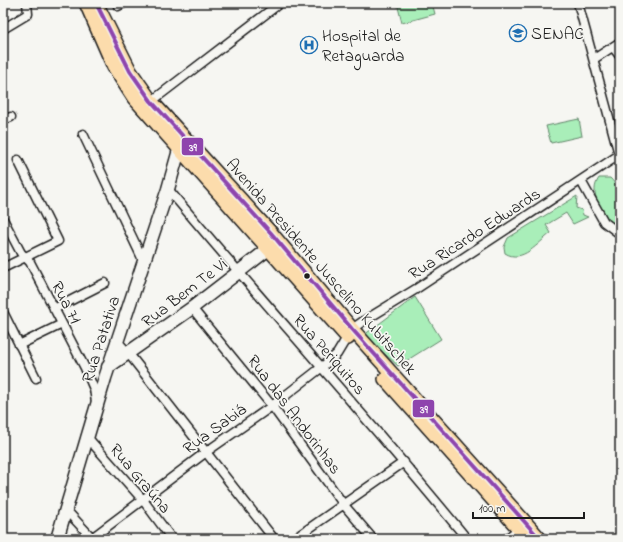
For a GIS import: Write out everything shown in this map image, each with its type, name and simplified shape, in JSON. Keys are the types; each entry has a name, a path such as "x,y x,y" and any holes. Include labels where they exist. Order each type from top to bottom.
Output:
{"main road":[{"name":"Avenida Presidente Juscelino Kubitschek","path":"86,3 114,67 273,246 528,539"},
{"name":"Avenida Presidente Juscelino Kubitschek","path":"96,3 147,105 179,150 273,246"},
{"name":"Rua Patativa","path":"57,539 96,404 168,189 179,150"},
{"name":"Rua Bem Te Vi","path":"106,373 129,354 273,246"},
{"name":"Avenida Presidente Juscelino Kubitschek","path":"350,334 540,539"}],"street":[{"path":"3,29 22,19 28,14 27,3"},
{"path":"147,105 280,3"},
{"path":"578,3 620,156"},
{"path":"594,59 620,42"},
{"path":"613,47 620,56"},
{"path":"82,134 144,262"},
{"name":"Rua Ricardo Edwards","path":"350,334 620,156"},
{"path":"3,268 58,241 18,160"},
{"path":"581,181 604,222 620,234"},
{"name":"Rua Periquitos","path":"168,189 238,273 404,462 467,539"},
{"name":"Rua 71","path":"3,219 21,253 26,257 85,368 94,389 96,404"},
{"path":"54,309 105,283"},
{"name":"Rua das Andorinhas","path":"192,308 272,406 344,505 373,539"},
{"path":"3,312 36,378"},
{"path":"19,345 62,324"},
{"name":"Rua Sabiá","path":"92,539 206,452 272,406 322,367 337,354 350,334"},
{"path":"117,341 129,354 274,539"},
{"path":"85,368 94,379 106,373"},
{"name":"Rua Graúna","path":"86,436 143,500 172,539"},
{"path":"294,539 404,462"},
{"path":"66,510 92,539"},
{"path":"506,539 519,529"}],"green space":[{"path":"397,3 432,3 435,14 402,23"},
{"path":"579,119 582,136 551,143 546,126"},
{"path":"599,178 610,178 617,188 620,200 620,224 610,223 597,201 595,190"},
{"path":"577,196 576,208 582,210 583,215 588,217 573,224 566,213 546,225 551,233 530,251 518,256 511,256 505,253 504,247 508,238"},
{"path":"415,297 441,339 398,366 364,335"}],"transit line":[{"name":"39","path":"96,3 130,71 151,101 271,233 352,329 540,539"}],"place":[{"name":"SENAC","path":"518,33"},
{"name":"Hospital de Retaguarda","path":"309,45"}]}
